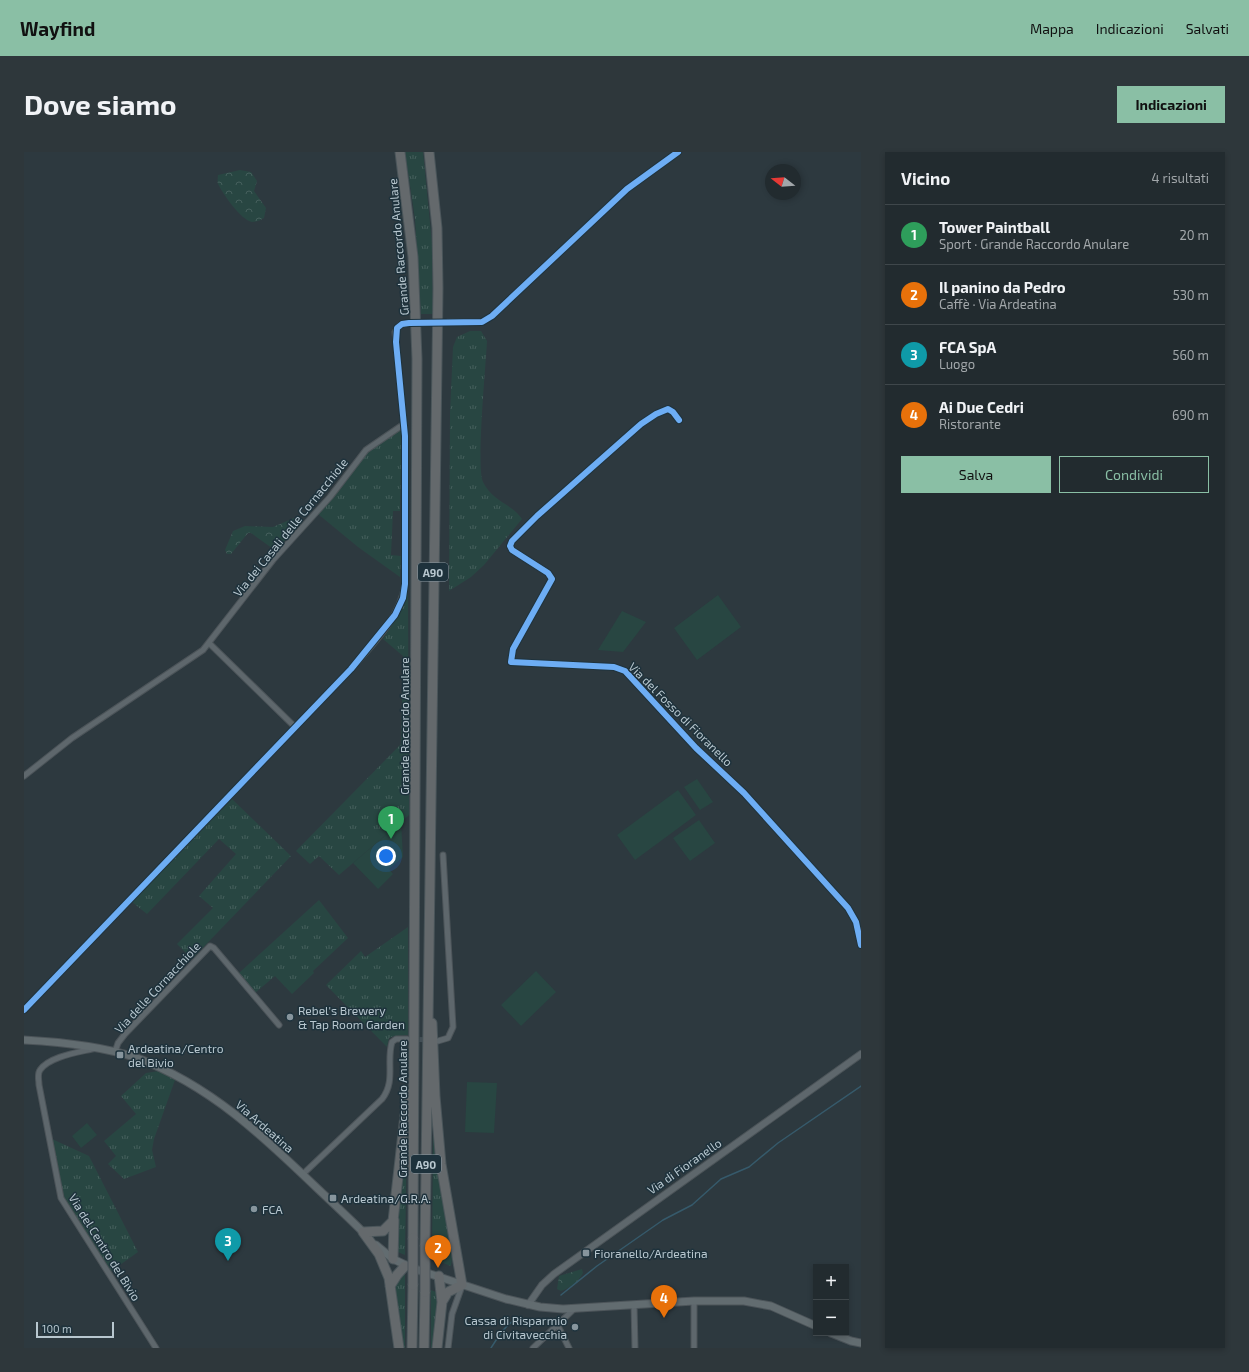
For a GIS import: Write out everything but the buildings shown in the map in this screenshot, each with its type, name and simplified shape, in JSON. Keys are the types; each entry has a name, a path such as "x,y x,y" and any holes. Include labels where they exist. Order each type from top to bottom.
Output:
{"highway":[{"name":"Grande Raccordo Anulare","path":"400,152 410,226 416,326 414,1238 412,1348"},
{"name":"Grande Raccordo Anulare","path":"424,1348 427,993 438,295 436,228 429,152"},
{"path":"427,993 433,1028 434,1096 441,1164 462,1285 448,1292 442,1302"},
{"path":"363,1232 377,1232 386,1230 392,1224 405,1115 414,1083"},
{"path":"393,1259 394,1212"},
{"path":"363,1232 382,1261 390,1286 399,1348"},
{"path":"390,1286 405,1266"},
{"path":"437,1348 442,1302 439,1276"}],"main road":[{"name":"Via Ardeatina","path":"24,1040 96,1048 115,1052 157,1066 212,1096 241,1118 393,1259 405,1266 528,1305 552,1309 732,1300 759,1303 781,1309 813,1325"},
{"path":"838,1336 850,1341 861,1343"}],"street":[{"path":"448,322 482,322 492,316 626,189 678,152"},
{"path":"423,323 435,322"},
{"path":"24,1010 371,646 395,614 401,602 406,584 406,565 404,424 395,332 400,325 409,323"},
{"name":"Via del Fosso di Fioranello","path":"679,420 673,412 668,409 656,414 641,424 537,516 512,541 510,546 512,550 548,573 552,578 548,588 513,649 511,662 614,667 625,671 696,748 744,793 848,908 856,922 861,945"},
{"name":"Via dei Casali delle Cornacchiole","path":"24,776 72,738 188,662 210,644 273,560 326,502 366,450 404,424"},
{"path":"210,644 295,727"},
{"path":"438,1041 448,1038 453,1027 443,855"},
{"name":"Via delle Cornacchiole","path":"115,1052 118,1043 125,1034 210,946 214,948 279,1025"},
{"path":"303,1174 382,1099 389,1089 391,1081 392,1042 407,1039"},
{"name":"Via del Centro del Bivio","path":"96,1048 63,1056 45,1065 39,1073 39,1085 61,1198 156,1348"},
{"name":"Via di Fioranello","path":"528,1305 542,1285 554,1274 861,1054"},
{"path":"448,1348 453,1309 462,1285"},
{"path":"694,1301 694,1348"},
{"path":"634,1305 635,1348"},
{"path":"533,1348 558,1326 574,1308"},
{"path":"558,1326 569,1348"},
{"path":"850,1341 854,1348"}],"green space":[{"path":"405,152 423,152 432,243 433,314 421,314 415,219"},
{"path":"240,170 251,172 257,181 254,191 266,208 264,218 259,221 252,222 243,217 228,200 218,184 218,175"},
{"path":"470,331 481,331 487,341 481,437 481,473 483,482 492,494 513,509 522,519 484,565 471,577 449,591 450,413 453,347 457,337"},
{"path":"402,428 400,511 393,511 391,555 401,556 400,577 358,547 318,514 333,498 368,450"},
{"path":"294,518 300,518 301,522 276,551 251,533 248,533 231,554 227,554 225,550 233,531 245,526 273,527"},
{"path":"408,593 409,815 339,875 319,856 310,864 296,851 401,744 403,656 383,639 402,609"},
{"path":"718,595 741,627 697,660 674,628"},
{"path":"622,611 646,622 623,652 598,650"},
{"path":"697,779 713,802 700,810 684,787"},
{"path":"678,790 696,815 635,860 617,835"},
{"path":"232,799 291,856 192,959 177,944 213,908 199,896 236,854 219,839 147,914 132,902"},
{"path":"699,820 715,843 690,861 673,838"},
{"path":"401,822 403,857 389,869 393,874 378,889 353,863"},
{"path":"319,900 348,938 313,971 314,973 292,994 275,976 255,993 239,973"},
{"path":"408,927 408,1035 389,1038 387,1047 326,985 361,951 365,957"},
{"path":"536,971 556,992 521,1026 501,1005"},
{"path":"159,1071 175,1080 154,1139 152,1150 156,1167 124,1179 108,1164 116,1156 104,1141 136,1114 121,1096 146,1073"},
{"path":"467,1082 497,1083 494,1133 465,1132"},
{"path":"87,1123 97,1135 81,1148 72,1136"},
{"path":"407,1129 405,1255 398,1252 395,1244"},
{"path":"435,1134 452,1258 451,1266 432,1259 433,1135"},
{"path":"52,1139 89,1156 138,1252 110,1272 64,1199"},
{"path":"582,1269 583,1273 574,1284 561,1291 557,1289 559,1276"},
{"path":"399,1275 405,1275 405,1348 402,1348 394,1282"},
{"path":"431,1290 438,1293 434,1348 431,1348"}],"waterway":[{"path":"561,1295 597,1266 663,1220 692,1205 721,1179 749,1167 778,1143 861,1086"},
{"path":"491,1348 505,1328 516,1320 531,1319 554,1321"}],"tunnel":[{"path":"412,1039 430,1040"}],"cycle path":[{"path":"24,1010 351,669 395,615 403,598 405,584 405,436 396,342 397,328 402,324 409,323 482,322 492,316 627,189 678,152"},
{"path":"679,420 673,412 668,409 656,414 641,424 537,516 512,541 510,546 512,550 548,573 552,579 513,649 511,662 614,667 625,671 696,748 744,793 848,908 856,922 861,945"}],"place":[{"name":"Tower Paintball","path":"391,839"},
{"name":"Rebel's Brewery & Tap Room Garden","path":"290,1017"},
{"name":"Ardeatina/Centro del Bivio","path":"120,1055"},
{"name":"Ardeatina/G.R.A.","path":"333,1198"},
{"name":"FCA","path":"254,1209"},
{"name":"Fioranello/Ardeatina","path":"586,1253"},
{"name":"FCA SpA","path":"228,1261"},
{"name":"Il panino da Pedro","path":"438,1268"},
{"name":"Ai Due Cedri","path":"664,1318"},
{"name":"Cassa di Risparmio di Civitavecchia","path":"575,1327"}]}
